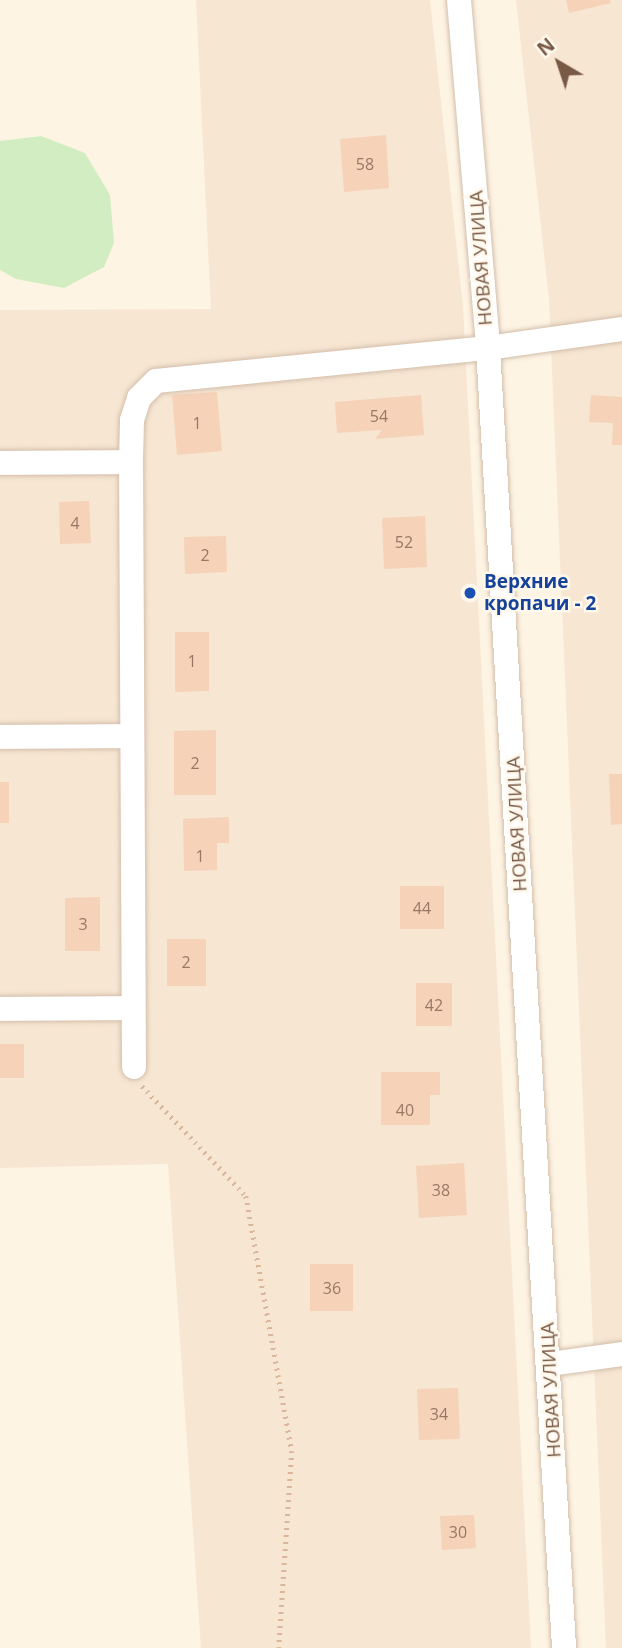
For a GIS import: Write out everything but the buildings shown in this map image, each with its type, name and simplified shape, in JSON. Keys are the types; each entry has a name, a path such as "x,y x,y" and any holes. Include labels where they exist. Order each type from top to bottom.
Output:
{"street":[{"name":"НОВАЯ УЛИЦА","path":"459,0 488,348 550,1364 564,1648"},
{"path":"134,1067 131,462 132,420 139,398 156,381 488,348 622,329"},
{"path":"0,463 131,462"},
{"path":"0,737 132,736"},
{"path":"0,1009 134,1008"},
{"path":"550,1364 622,1354"}],"path":[{"path":"134,1067 144,1092 246,1196 292,1451 279,1648"}],"shaded area":[{"path":"196,0 430,0 463,307 531,1648 201,1648 168,1164 0,1168 0,310 211,309"},
{"path":"516,0 622,0 622,1648 606,1648 549,299"}],"green space":[{"path":"41,136 85,153 110,195 114,243 104,267 64,288 16,279 0,270 0,141"}],"place":[{"name":"Верхние кропачи - 2","path":"470,593"}]}
